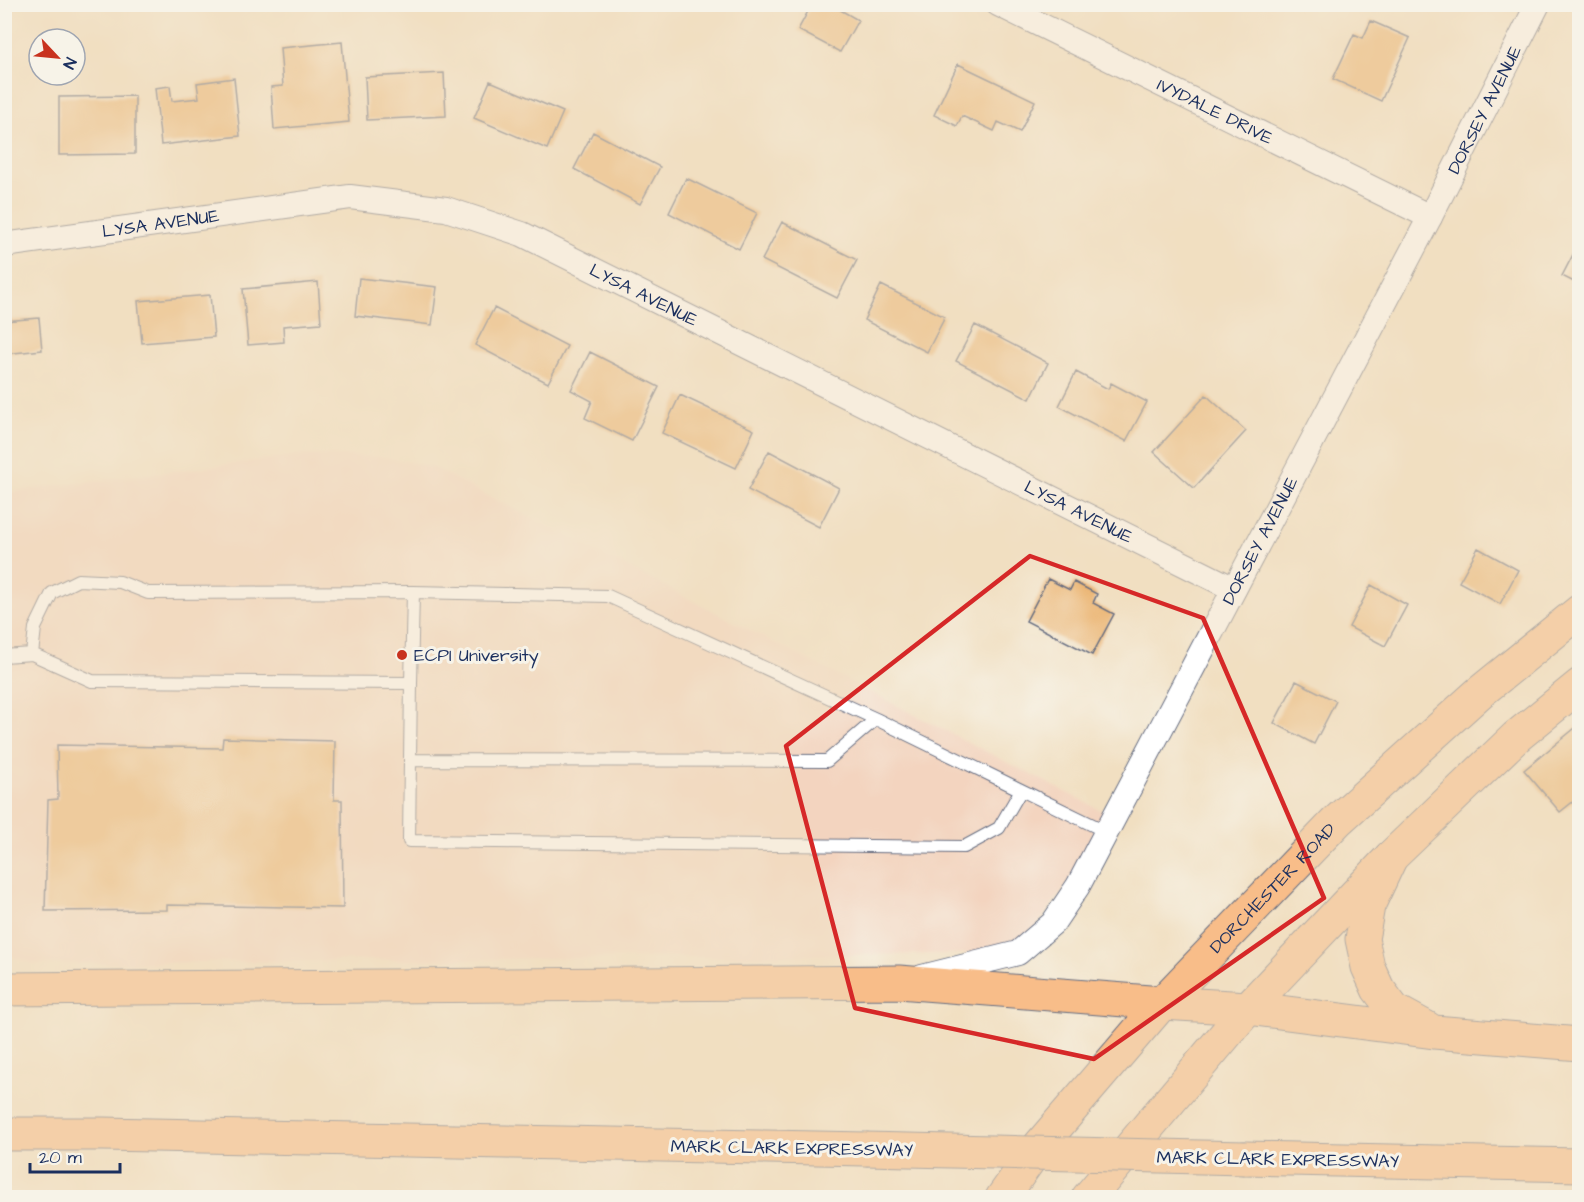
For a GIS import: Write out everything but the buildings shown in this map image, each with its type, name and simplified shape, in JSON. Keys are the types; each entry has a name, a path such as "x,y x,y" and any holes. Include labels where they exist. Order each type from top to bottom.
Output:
{"main road":[{"name":"DORCHESTER ROAD","path":"1002,1197 1036,1150 1162,1003 1337,821 1479,693 1580,611"},
{"path":"1088,1197 1248,1008 1391,857 1516,736 1580,684"},
{"path":"1391,857 1368,906 1362,939 1368,967 1377,989 1395,1010 1434,1032"},
{"path":"4,989 900,982 1248,1008 1434,1032 1580,1044"},
{"name":"MARK CLARK EXPRESSWAY","path":"4,1134 104,1134 1580,1165"}],"street":[{"name":"IVYDALE DRIVE","path":"998,4 1430,217"},
{"name":"DORSEY AVENUE","path":"900,982 1018,953 1053,923 1078,886 1430,217 1538,4"},
{"name":"LYSA AVENUE","path":"4,245 350,197 446,209 522,234 1234,589"}],"lane":[{"path":"32,654 35,628 52,593 78,580 120,582 148,593 413,592 609,596 876,719 1107,832"},
{"path":"413,592 409,842 964,848 999,828 1021,790"},
{"path":"4,656 32,654 92,681 411,683"},
{"path":"410,760 827,761 876,719"}],"highlighted area":[{"path":"1030,556 1203,618 1324,898 1094,1059 855,1008 786,746"}],"shaded area":[{"name":"ECPI University","path":"301,455 381,457 432,467 1114,817 1018,953 35,964 6,955 4,493"}],"place":[{"name":"ECPI University","path":"402,655"}]}
